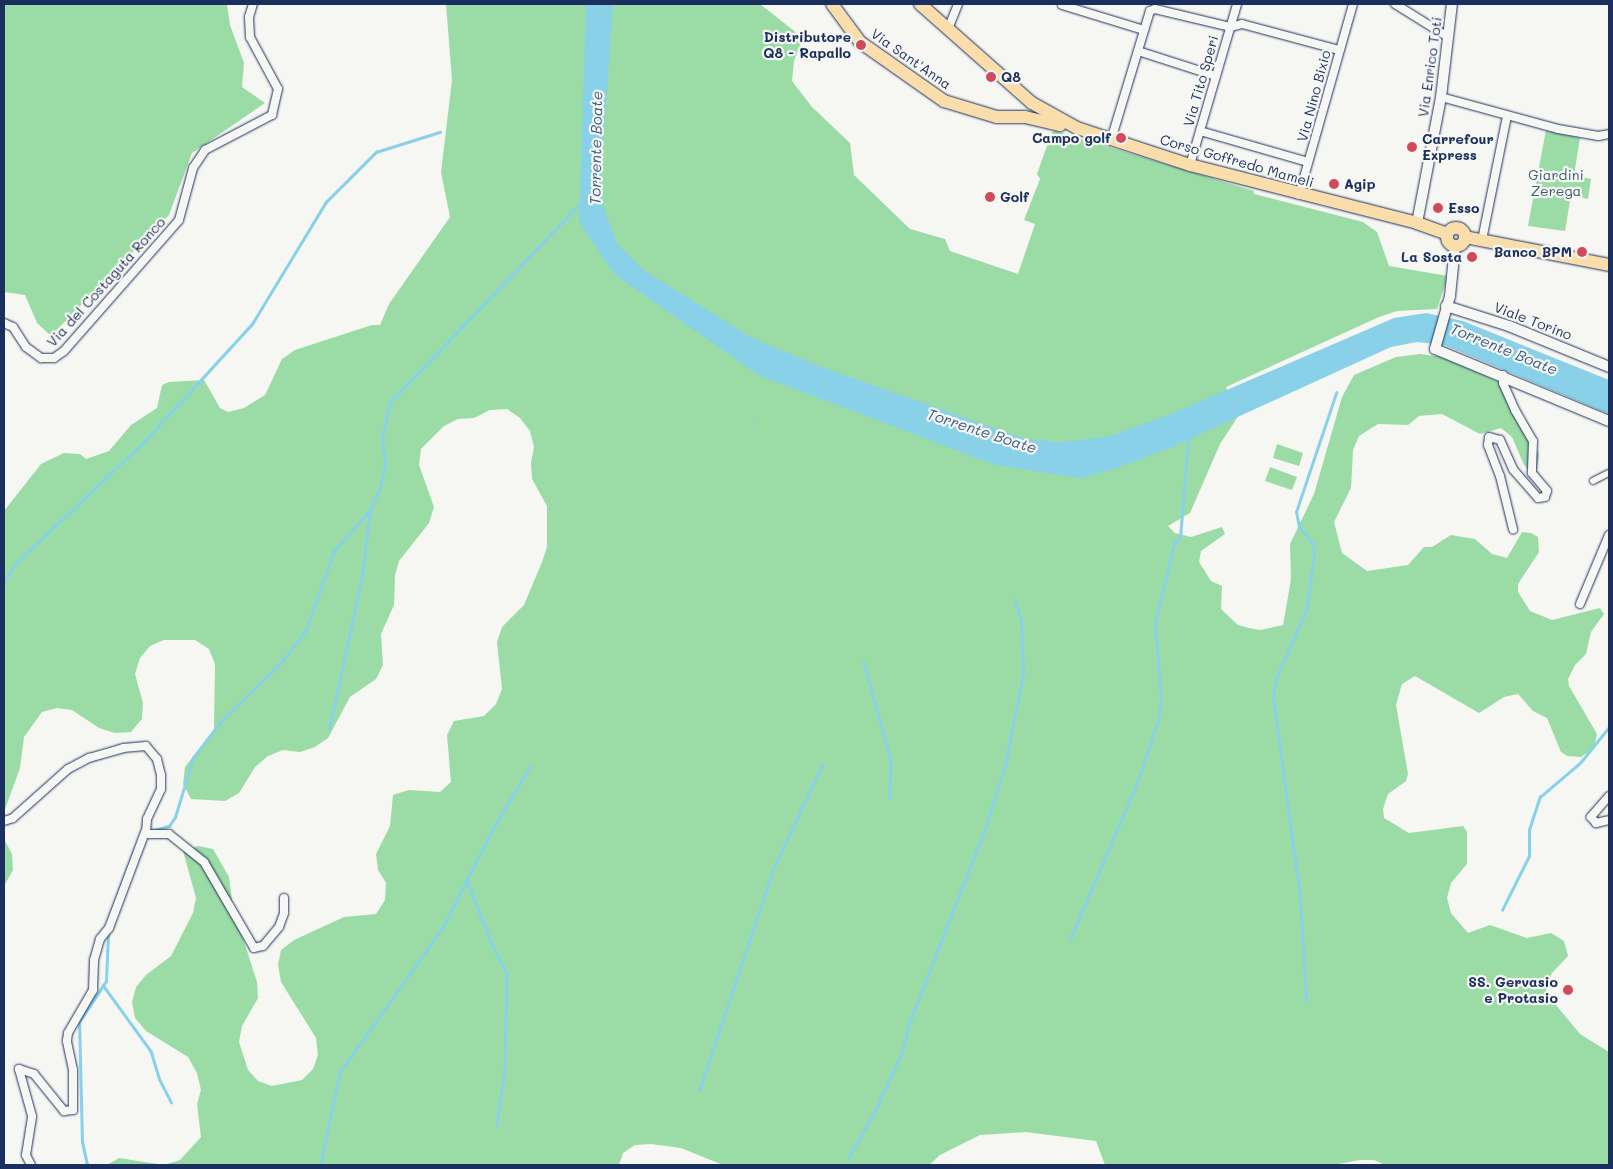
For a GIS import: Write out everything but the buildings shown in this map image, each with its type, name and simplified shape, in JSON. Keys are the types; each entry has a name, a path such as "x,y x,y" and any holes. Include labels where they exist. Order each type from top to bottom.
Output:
{"main road":[{"name":"Via Sant'Anna","path":"832,4 860,42 944,101 997,117 1025,117 1077,128"},
{"path":"923,5 1032,103 1077,128"},
{"name":"Corso Goffredo Mameli","path":"1077,128 1190,165 1299,196 1417,223 1447,234"},
{"path":"1465,237 1460,244 1455,246 1448,242 1447,234 1453,228 1459,228 1465,237 1609,265"}],"street":[{"name":"Via del Costaguta Ronco","path":"4,323 13,327 26,347 41,358 54,358 64,351 179,220 193,168 205,150 272,114 278,89 250,37 249,16 253,4"},
{"path":"948,29 958,4"},
{"name":"Via Tito Speri","path":"1190,165 1237,4"},
{"name":"Via Nino Bixio","path":"1299,196 1353,4"},
{"path":"1395,4 1448,37"},
{"name":"Via Enrico Toti","path":"1417,223 1441,97 1452,4"},
{"path":"1062,5 1144,30"},
{"path":"1111,140 1150,11 1154,9 1230,27 1242,24 1339,50"},
{"path":"1138,51 1216,76"},
{"path":"1441,97 1558,129 1598,136 1609,134"},
{"path":"1025,117 1032,103"},
{"path":"1482,240 1507,116"},
{"path":"1200,131 1308,162"},
{"path":"1455,246 1453,277 1435,349 1503,375 1609,421"},
{"name":"Viale Torino","path":"1445,306 1509,326 1609,367"},
{"path":"1503,375 1503,383 1515,410 1533,441 1532,473 1547,491 1545,497 1538,498 1513,469 1500,440 1489,437 1488,445 1500,476 1512,530"},
{"path":"1593,481 1609,473"},
{"path":"1580,604 1609,535"},
{"path":"4,821 13,818 68,768 108,752 144,746 153,752 161,775 161,789 110,928 100,939 94,960 93,990 68,1033 67,1041 73,1070 73,1110 61,1110 34,1074 19,1070 32,1116 26,1155 31,1165"},
{"path":"1609,796 1591,817 1596,824 1609,820"},
{"path":"145,832 169,834 204,862 254,948 262,946 279,927 284,913 284,898"}],"green space":[{"path":"4,4 227,4 230,25 244,63 242,87 265,103 192,153 169,215 51,336 37,323 25,295 4,292"},
{"path":"446,4 760,4 803,38 794,61 792,81 812,107 850,143 854,175 910,229 945,239 950,251 1018,274 1035,224 1024,220 1040,179 1037,174 1052,132 1056,131 1254,191 1254,194 1363,222 1377,232 1389,266 1448,276 1437,309 1397,311 1379,317 1226,387 1237,418 1220,444 1190,513 1168,526 1175,533 1191,537 1222,527 1225,534 1201,551 1199,562 1211,581 1222,586 1221,609 1238,625 1249,628 1260,630 1283,625 1291,579 1290,544 1314,494 1342,397 1354,375 1396,357 1420,354 1444,357 1501,383 1509,406 1539,454 1537,469 1529,470 1524,465 1512,437 1501,428 1480,434 1442,414 1419,416 1408,425 1378,424 1359,436 1353,450 1351,488 1334,522 1342,553 1367,571 1408,565 1424,547 1432,547 1451,535 1475,539 1492,554 1507,558 1522,532 1531,533 1538,537 1539,552 1518,584 1518,592 1530,611 1552,620 1600,608 1604,614 1591,632 1586,654 1575,665 1568,679 1569,686 1597,734 1594,748 1581,757 1567,756 1561,752 1547,718 1533,711 1518,694 1504,697 1479,713 1415,676 1402,684 1396,705 1408,774 1406,781 1388,794 1383,809 1384,818 1409,833 1463,826 1467,832 1467,864 1451,883 1447,898 1451,913 1468,933 1490,925 1527,938 1551,933 1564,941 1568,956 1552,973 1546,987 1547,994 1580,1034 1609,1052 1609,1165 1385,1165 1374,1160 1360,1160 1333,1165 1105,1165 1096,1141 1026,1132 980,1135 940,1155 929,1165 723,1165 681,1148 651,1144 635,1145 623,1153 619,1165 164,1165 180,1160 201,1137 197,1104 201,1090 197,1073 188,1057 146,1031 135,1018 132,1002 136,987 146,975 171,956 193,913 196,898 183,851 198,846 213,849 229,877 233,907 257,982 258,998 242,1026 239,1042 248,1070 258,1081 272,1086 302,1080 313,1069 318,1055 316,1038 281,982 278,965 281,950 294,940 344,917 376,914 385,900 386,883 378,870 376,854 390,826 393,795 409,790 440,792 451,782 447,735 454,721 484,716 496,704 502,689 497,642 502,627 524,605 547,547 547,506 532,479 531,463 534,447 530,431 520,418 507,409 490,410 474,418 458,419 444,426 421,449 419,465 434,507 429,523 399,561 395,575 394,605 381,634 383,665 376,679 350,697 328,738 315,747 300,752 283,750 268,756 255,767 239,793 225,801 191,799 183,784 185,767 214,729 215,664 209,649 195,640 164,640 150,646 140,658 135,674 143,703 142,719 131,732 115,733 99,728 72,710 57,708 42,712 24,737 20,768 4,812 4,511 41,464 64,453 80,454 86,459 109,451 131,425 157,408 162,385 169,382 204,380 220,408 228,412 244,408 265,395 282,359 295,350 372,325 380,325 389,304 450,217 441,172 452,80"},
{"name":"Giardini Zerega","path":"1546,130 1580,138 1574,175 1591,179 1588,199 1571,195 1565,231 1528,226"},
{"path":"1277,444 1303,453 1299,466 1273,458"},
{"path":"1270,467 1297,477 1292,490 1265,481"},
{"path":"4,839 12,854 13,870 4,886"},
{"path":"119,1158 164,1165 107,1165"}],"water":[{"name":"Torrente Boate","path":"586,4 613,4 601,176 603,205 617,244 645,271 752,338 824,368 1026,439 1059,442 1110,436 1171,414 1394,318 1426,313 1463,321 1609,380 1609,414 1444,345 1417,342 1391,347 1172,447 1115,469 1080,478 995,465 758,375 614,274 579,222"}],"waterway":[{"path":"4,581 16,563 142,444 252,324 326,202 376,152 440,132"},
{"name":"Torrente Boate","path":"151,831 169,826 175,817 193,758 223,719 282,662 306,630 334,551 370,510 380,488 385,464 382,439 390,402 581,203"},
{"path":"1306,1001 1300,897 1273,696 1277,676 1306,611 1314,556 1313,544 1299,527 1296,512 1336,393"},
{"path":"1070,939 1136,786 1158,721 1161,699 1155,623 1174,543 1180,538 1188,438"},
{"path":"329,729 362,576 370,510"},
{"path":"848,1159 874,1113 902,1052 910,1021 986,826 1005,765 1023,674 1021,622 1015,600"},
{"path":"864,662 891,761 890,798"},
{"path":"1502,910 1529,856 1529,830 1540,797 1580,763 1609,727"},
{"path":"699,1091 774,867 822,765"},
{"path":"320,1165 340,1072 443,927 491,832 530,766"},
{"path":"112,910 135,848"},
{"path":"467,880 491,942 507,973 505,1070 497,1125"},
{"path":"87,1165 82,1142 79,1022 106,981 108,933"},
{"path":"103,985 151,1051 160,1080 171,1102"}],"place":[{"name":"Distributore Q8 - Rapallo","path":"861,45"},
{"name":"Q8","path":"991,77"},
{"name":"Campo golf","path":"1121,138"},
{"name":"Carrefour Express","path":"1412,147"},
{"name":"Agip","path":"1334,184"},
{"name":"Golf","path":"990,197"},
{"name":"Esso","path":"1438,208"},
{"name":"Banco BPM","path":"1582,252"},
{"name":"La Sosta","path":"1472,257"},
{"name":"SS. Gervasio e Protasio","path":"1568,990"}]}
